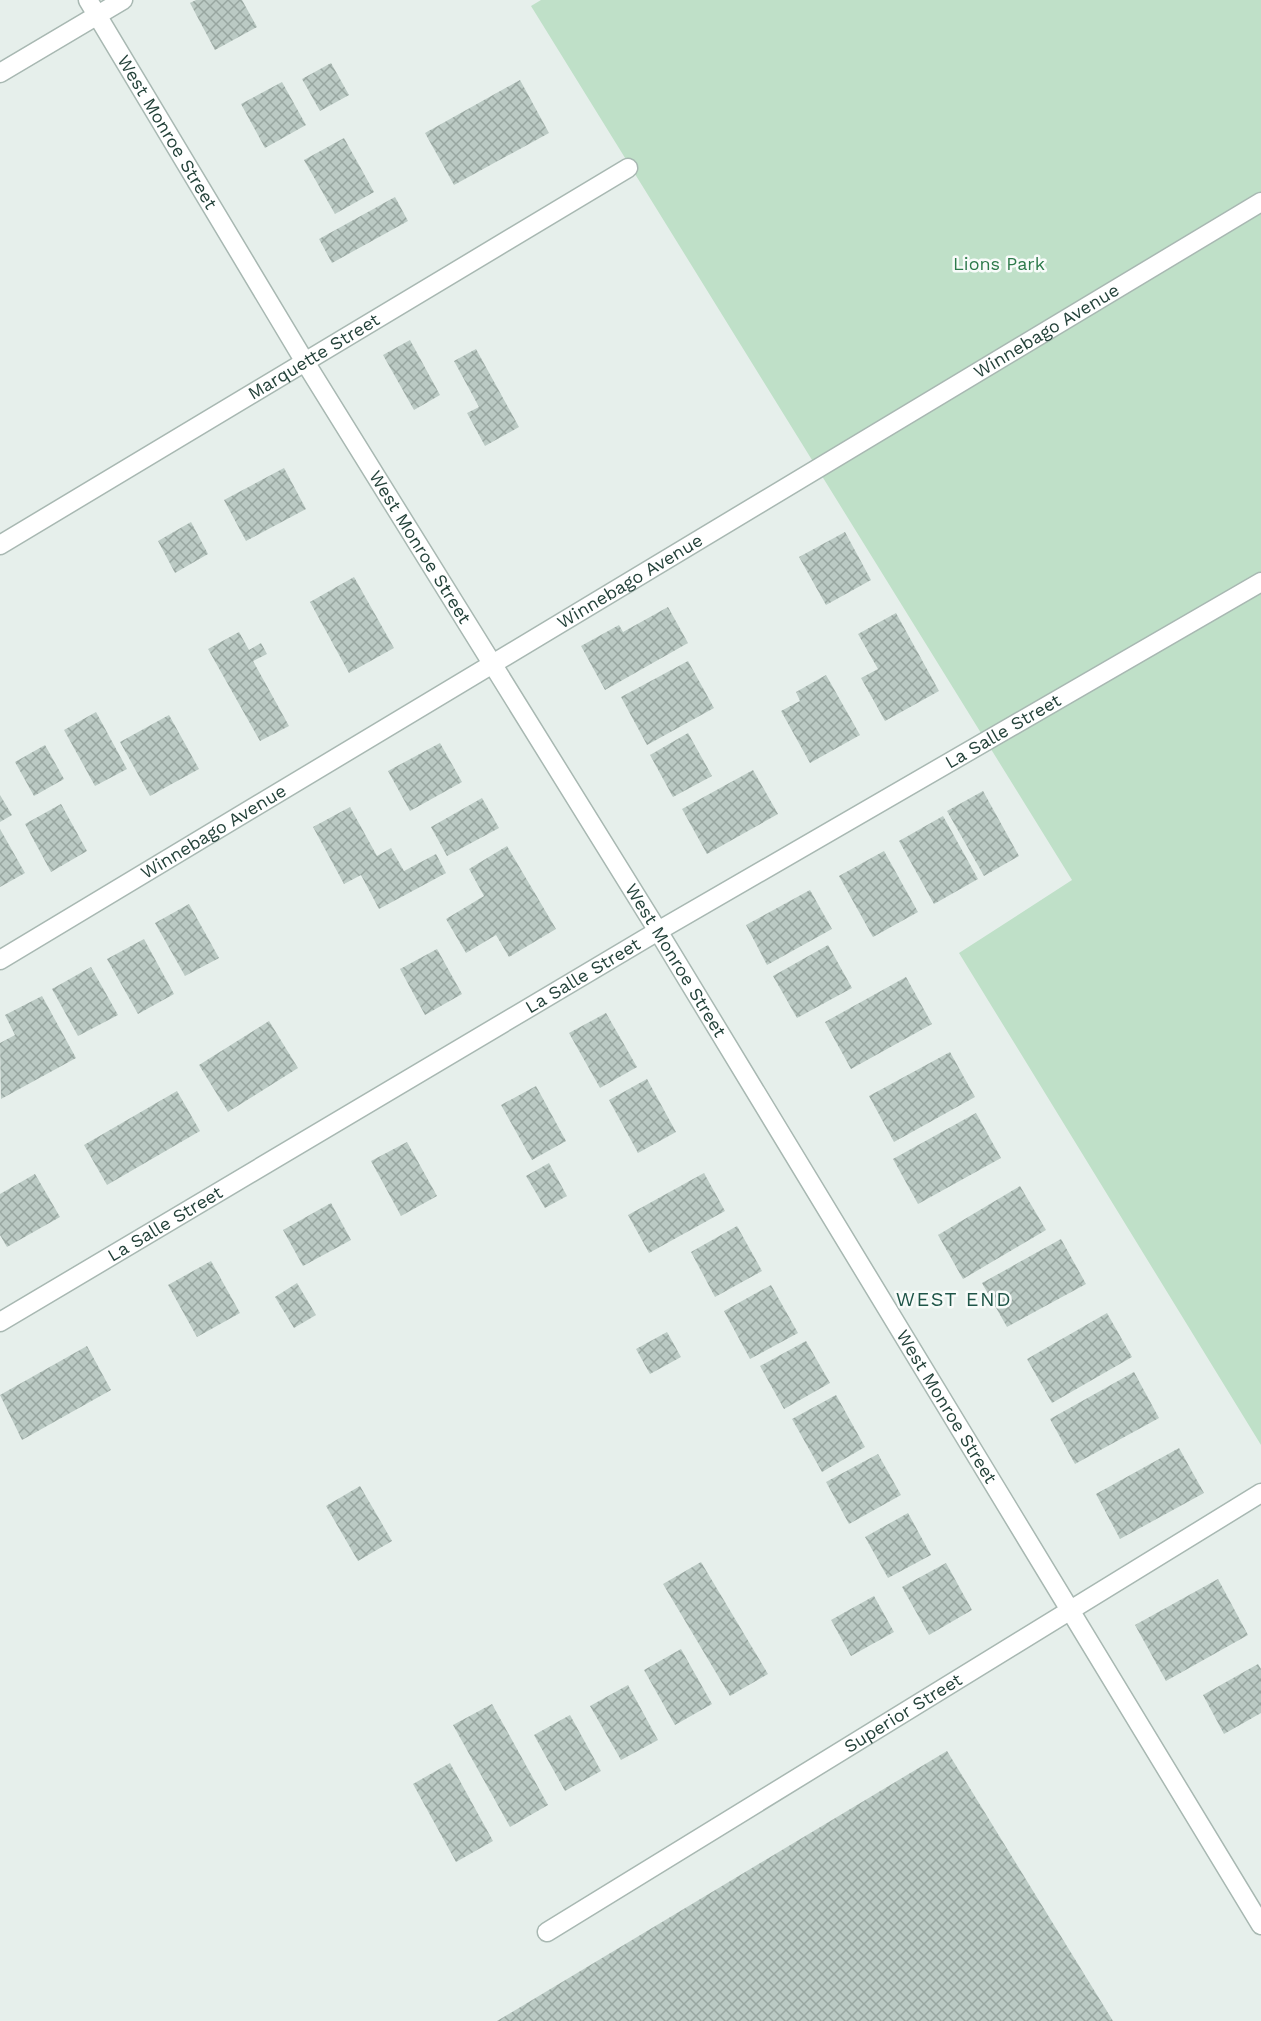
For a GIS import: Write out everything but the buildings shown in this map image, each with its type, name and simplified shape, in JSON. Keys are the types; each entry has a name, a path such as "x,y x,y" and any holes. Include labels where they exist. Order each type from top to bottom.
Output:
{"street":[{"path":"0,73 93,8 123,0"},
{"name":"West Monroe Street","path":"93,8 304,362 658,931 1261,1925"},
{"name":"Marquette Street","path":"0,545 628,168"},
{"name":"Winnebago Avenue","path":"0,960 1261,202"},
{"name":"La Salle Street","path":"0,1322 658,931 1261,582"},
{"name":"Superior Street","path":"546,1932 1070,1608 1261,1493"}],"green space":[{"name":"Lions Park","path":"541,0 1261,0 1261,1445 959,953 1072,880 531,6"}],"district":[{"name":"WEST END","path":"954,1299"}]}
